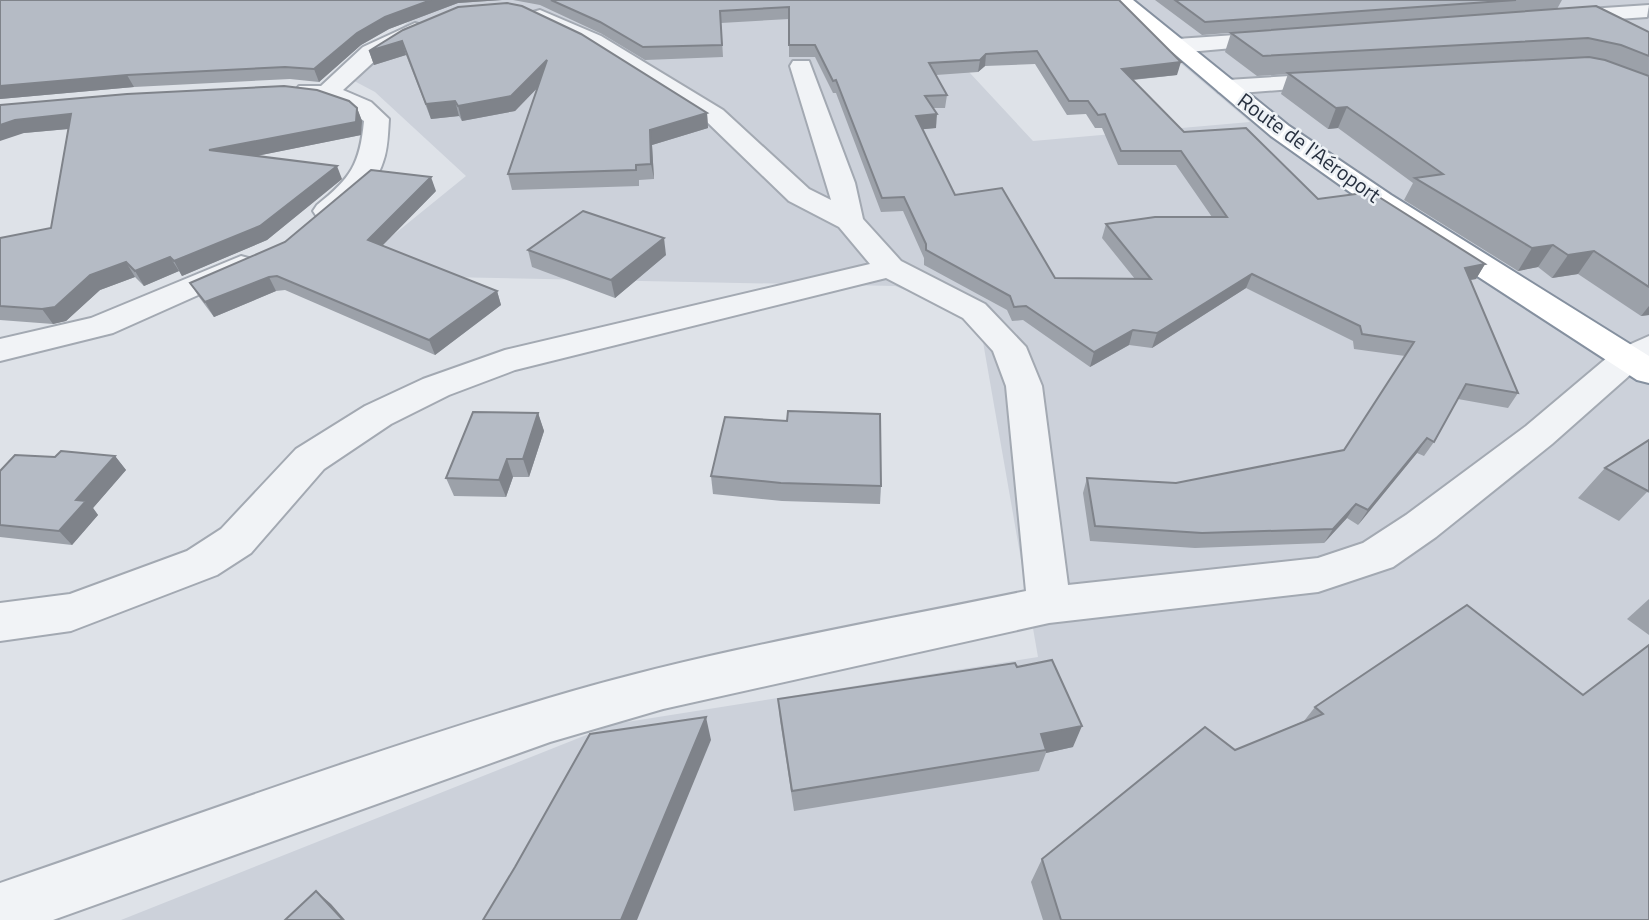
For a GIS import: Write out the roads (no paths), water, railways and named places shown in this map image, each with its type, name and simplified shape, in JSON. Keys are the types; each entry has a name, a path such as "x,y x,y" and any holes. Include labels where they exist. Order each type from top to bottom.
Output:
{"highway":[{"name":"Route de l'Aéroport","path":"1121,0 1280,131 1381,201 1642,359"}],"street":[{"path":"510,8 532,12 593,41 714,115 799,195 849,221 890,268 974,311 1009,347 1024,386 1049,605"},
{"path":"1539,19 1647,10"},
{"path":"327,93 371,52 398,36 445,17"},
{"path":"1177,46 1302,37"},
{"path":"801,66 841,183 849,221"},
{"path":"1227,87 1355,79"},
{"path":"278,90 327,93 367,108 377,119 374,157 362,179 310,224"},
{"path":"0,350 101,326 267,254"},
{"path":"0,622 71,612 202,563 236,541 310,459 378,415 436,387 505,361 890,268"},
{"path":"0,911 550,720 663,688 1049,605 1318,575 1377,555 1421,526 1642,359"}]}
